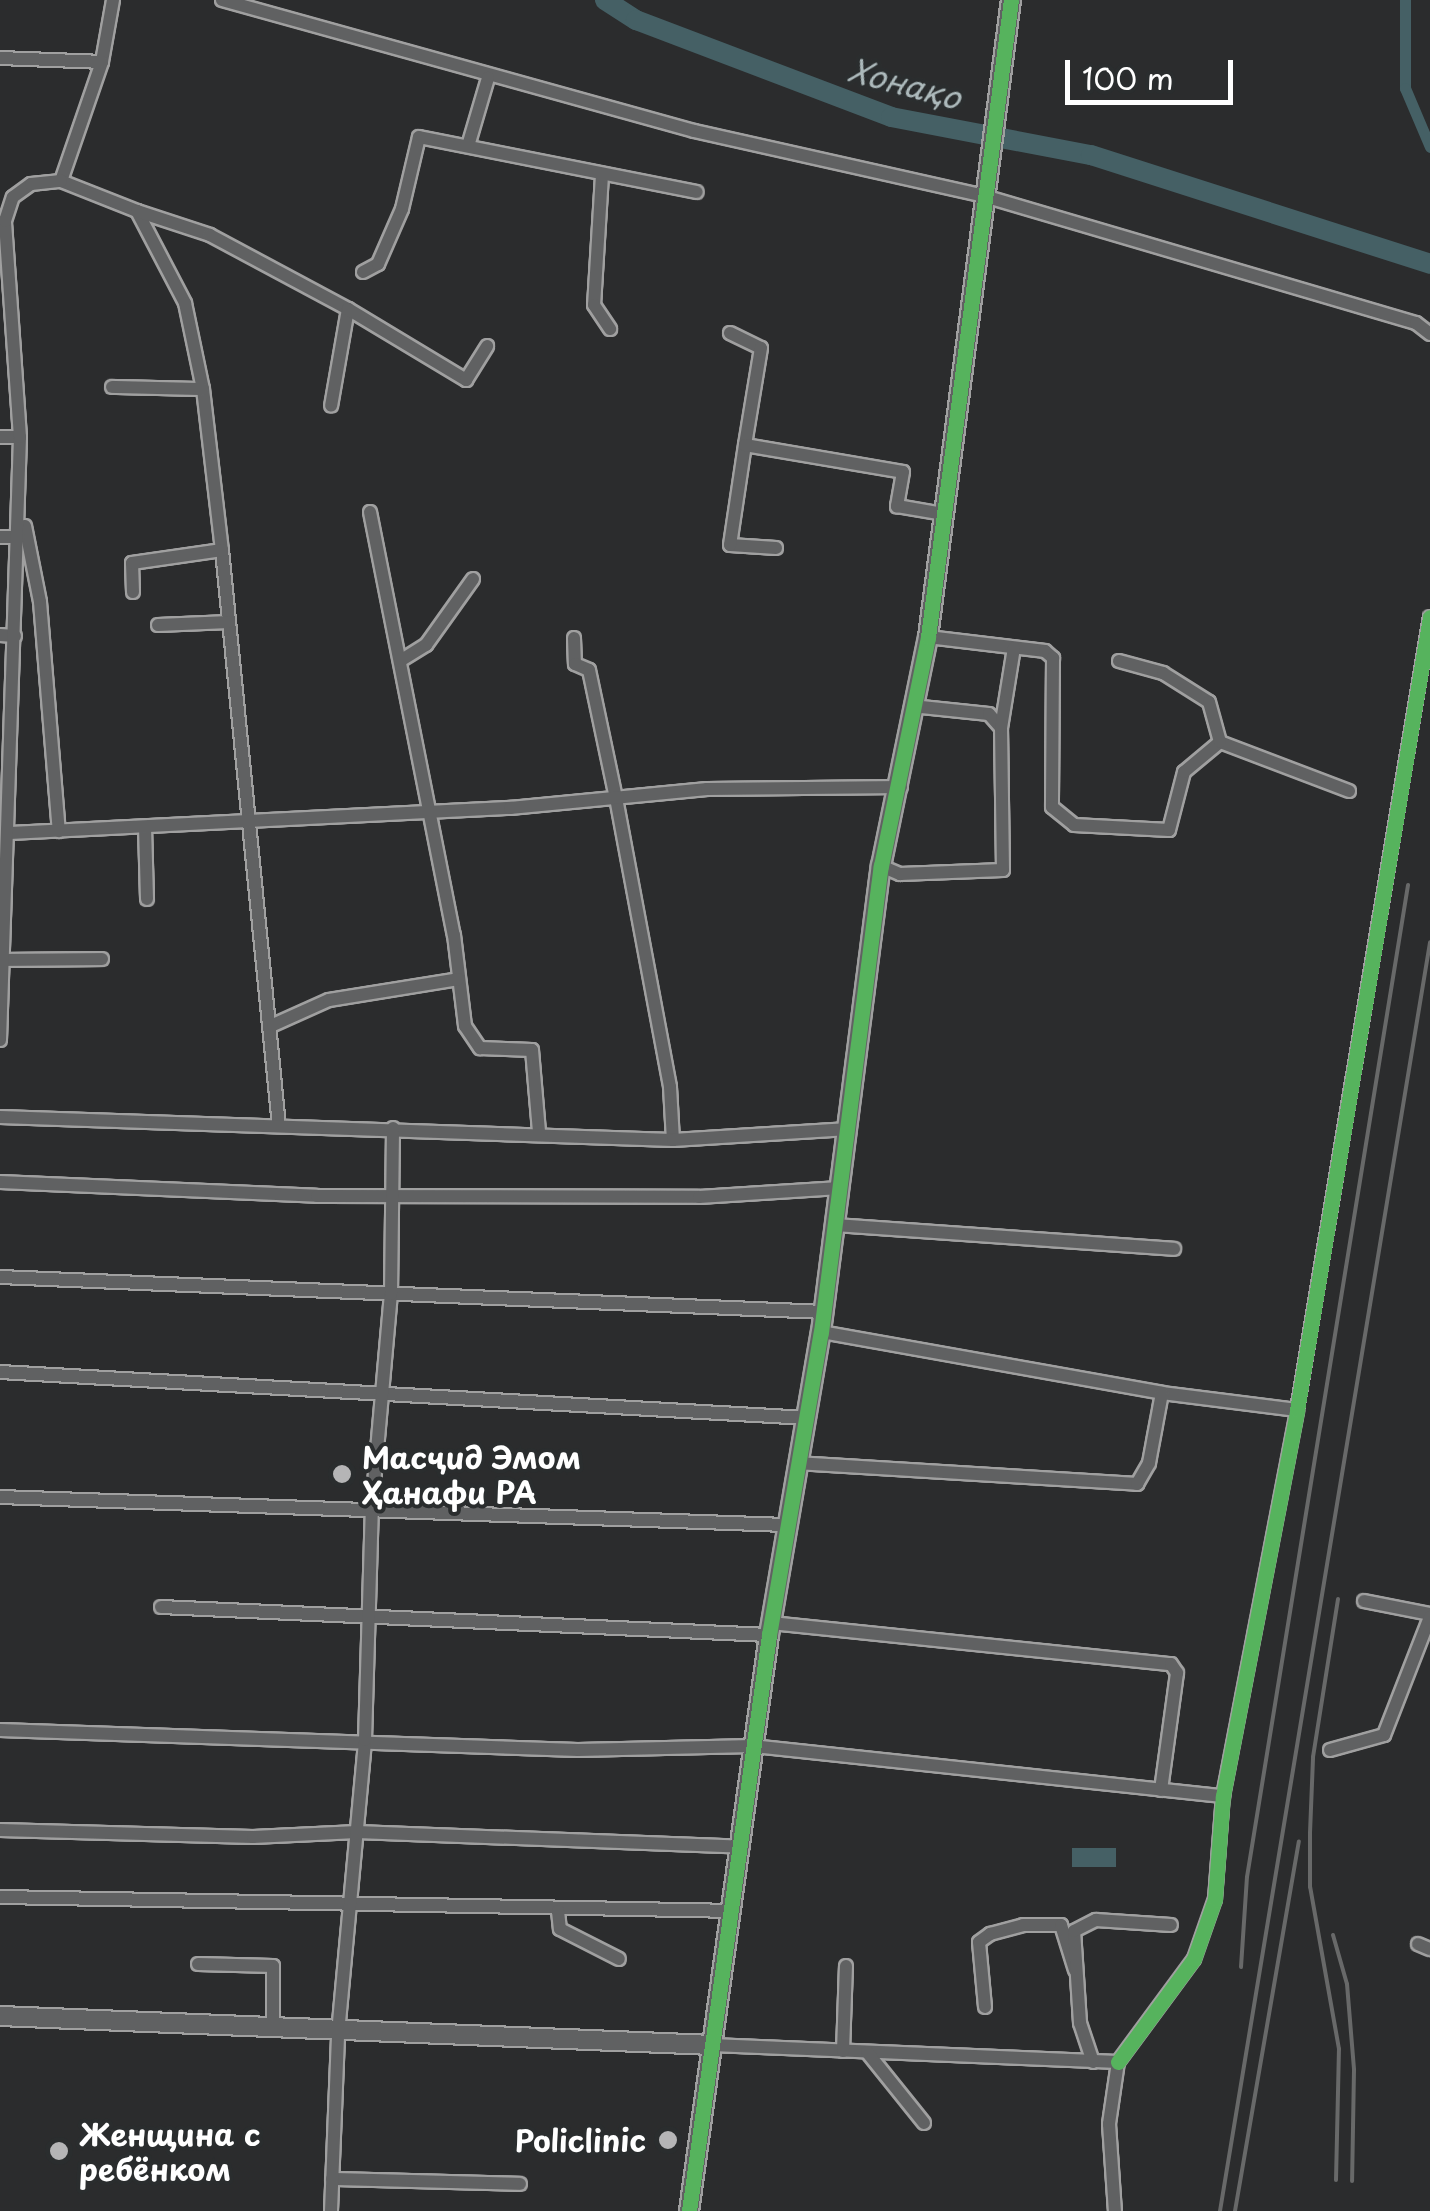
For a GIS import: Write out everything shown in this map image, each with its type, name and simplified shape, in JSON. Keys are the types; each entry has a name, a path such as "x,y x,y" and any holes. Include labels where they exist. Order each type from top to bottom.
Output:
{"street":[{"path":"60,181 102,62 113,0"},
{"path":"222,0 488,78 984,196 1416,323 1430,334"},
{"path":"689,2211 743,1848 770,1629 824,1312 881,866 902,787 912,706 928,637 984,196 1004,87 1011,0"},
{"path":"0,58 102,62"},
{"path":"468,146 488,78"},
{"path":"362,272 378,264 402,209 418,137 698,192"},
{"path":"602,175 594,304 610,329"},
{"path":"0,1040 10,833 6,738 15,636 20,498 20,438 5,221 13,198 31,184 60,181 210,236 348,309 466,380 487,346"},
{"path":"137,210 185,302 203,389 229,622 245,823 273,1025 279,1126"},
{"path":"331,406 348,309"},
{"path":"730,333 761,348 730,545 776,548"},
{"path":"112,387 203,389"},
{"path":"0,436 20,438"},
{"path":"745,446 903,472 897,506 944,514"},
{"path":"20,498 40,602 59,831"},
{"path":"370,512 465,1026 475,1045 532,1050 539,1132"},
{"path":"0,537 19,537"},
{"path":"133,592 132,563 222,550"},
{"path":"400,661 426,645 472,579"},
{"path":"1115,2211 1108,2124 1118,2062 1194,1960 1214,1898 1223,1796 1297,1410 1430,617"},
{"path":"158,625 229,622"},
{"path":"0,635 15,636"},
{"path":"928,637 1014,648 1053,658 1052,807 1074,826 1168,830 1184,772 1220,742"},
{"path":"574,638 575,664 589,670 616,798 673,1140"},
{"path":"881,866 900,874 1002,870 1001,728 1014,648"},
{"path":"1119,661 1163,673 1210,702 1220,742"},
{"path":"912,706 989,714 1001,728"},
{"path":"1220,742 1349,791"},
{"path":"10,833 245,823 707,789 902,787"},
{"path":"145,827 147,899"},
{"path":"4,960 102,959"},
{"path":"273,1025 329,1000 458,979"},
{"path":"0,1117 539,1132 673,1140 848,1128"},
{"path":"331,2211 338,2033 364,1740 372,1506 391,1294 393,1128"},
{"path":"0,1182 392,1196 699,1196 840,1188"},
{"path":"834,1225 1174,1249"},
{"path":"0,1277 824,1312"},
{"path":"821,1332 1162,1394 1297,1410"},
{"path":"0,1372 807,1418"},
{"path":"796,1463 1136,1484 1149,1463 1162,1394"},
{"path":"0,1497 372,1506 786,1525"},
{"path":"1330,1750 1384,1734 1430,1616 1364,1601"},
{"path":"160,1607 370,1622 770,1629 1171,1664 1177,1672 1160,1790"},
{"path":"0,1730 578,1750 753,1746 1223,1796"},
{"path":"0,1830 253,1837 357,1832 743,1848"},
{"path":"0,1897 558,1911 733,1911"},
{"path":"558,1911 560,1928 618,1959"},
{"path":"1093,2062 1080,2023 1074,1931 1096,1920 1171,1926"},
{"path":"985,2006 980,1942 990,1934 1062,1925 1068,1964 1077,1972"},
{"path":"198,1964 273,1966 273,2030"},
{"path":"844,2051 846,1966"},
{"path":"0,2016 338,2033 1118,2062"},
{"path":"867,2052 924,2123"},
{"path":"332,2179 520,2184"}],"water":[{"path":"1072,1848 1116,1848 1116,1867 1072,1867"}],"waterway":[{"name":"Хонақо","path":"605,0 636,20 891,117 1091,155 1430,264"},
{"path":"1405,0 1405,88 1430,147"}],"railway":[{"path":"1241,1967 1247,1877 1408,885"},
{"path":"1220,2211 1430,942"},
{"path":"1336,2180 1339,2049 1310,1887 1310,1833 1313,1757 1338,1599"},
{"path":"1235,2211 1299,1842"},
{"path":"1333,1935 1347,1984 1354,2070 1352,2181"}],"cycle path":[{"path":"689,2211 769,1635 821,1332 881,866 928,637 1011,0"},
{"path":"1118,2062 1194,1959 1215,1899 1223,1796 1297,1410 1430,617"}],"place":[{"name":"Масҷид Эмом Ҳанафи РА","path":"342,1474"},
{"name":"Policlinic","path":"668,2140"},
{"name":"Женщина с ребёнком","path":"59,2151"}]}
